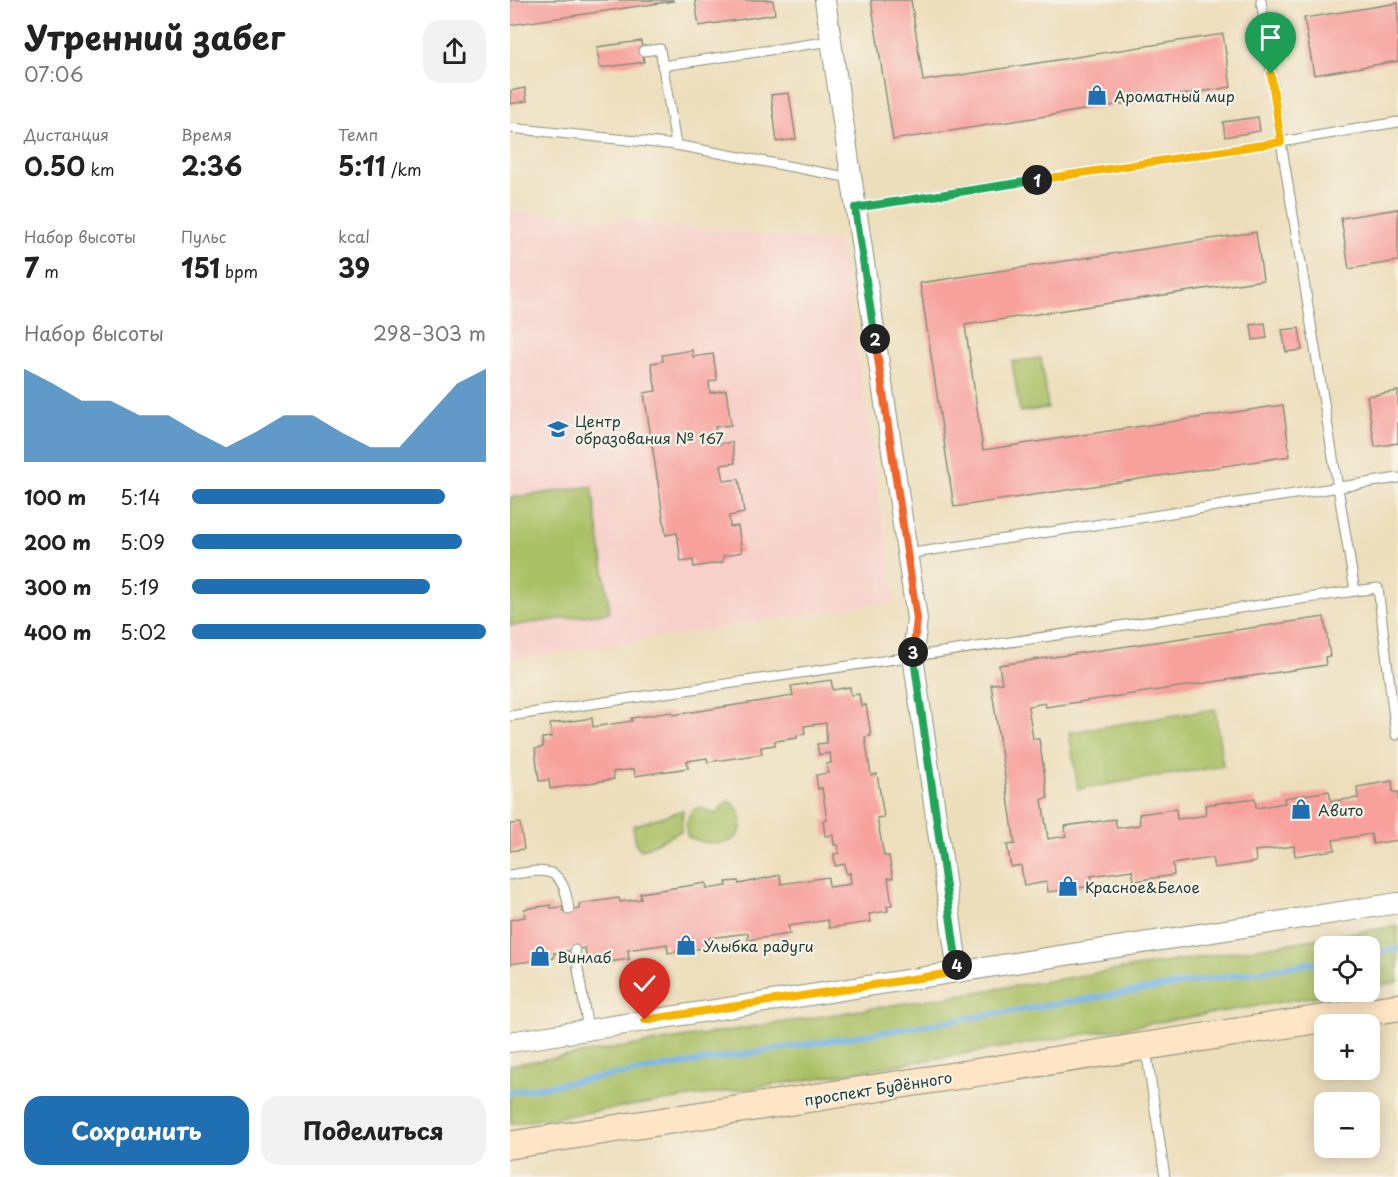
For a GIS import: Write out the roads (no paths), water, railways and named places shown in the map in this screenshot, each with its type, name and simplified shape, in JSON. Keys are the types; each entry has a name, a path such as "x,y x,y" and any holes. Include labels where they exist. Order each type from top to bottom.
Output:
{"street":[{"path":"825,0 917,619 913,656 958,972"},
{"path":"510,1042 1398,903"},
{"name":"проспект Будённого","path":"510,1145 1398,1007"},
{"path":"1380,1025 1398,1024"},
{"name":"проспект Будённого","path":"1246,1030 1286,1032 1314,1030"}],"lane":[{"path":"1261,0 1281,142 1355,591"},
{"path":"662,66 831,41"},
{"path":"642,51 660,49 676,145"},
{"path":"855,208 1398,122"},
{"path":"510,128 676,145 851,178"},
{"path":"907,554 1398,478"},
{"path":"510,716 1378,588 1396,735"},
{"path":"510,875 541,870 553,873 562,880 566,889 569,910"},
{"path":"575,950 588,1029"},
{"path":"1145,1046 1165,1177"}],"waterway":[{"path":"1380,952 1398,949"},
{"path":"510,1092 1314,963"}],"place":[{"name":"Ароматный мир","path":"1097,95"},
{"name":"Центр образования № 167","path":"558,429"},
{"name":"Авито","path":"1301,809"},
{"name":"Красное&Белое","path":"1068,886"},
{"name":"Улыбка радуги","path":"686,945"},
{"name":"Винлаб","path":"540,956"}]}
